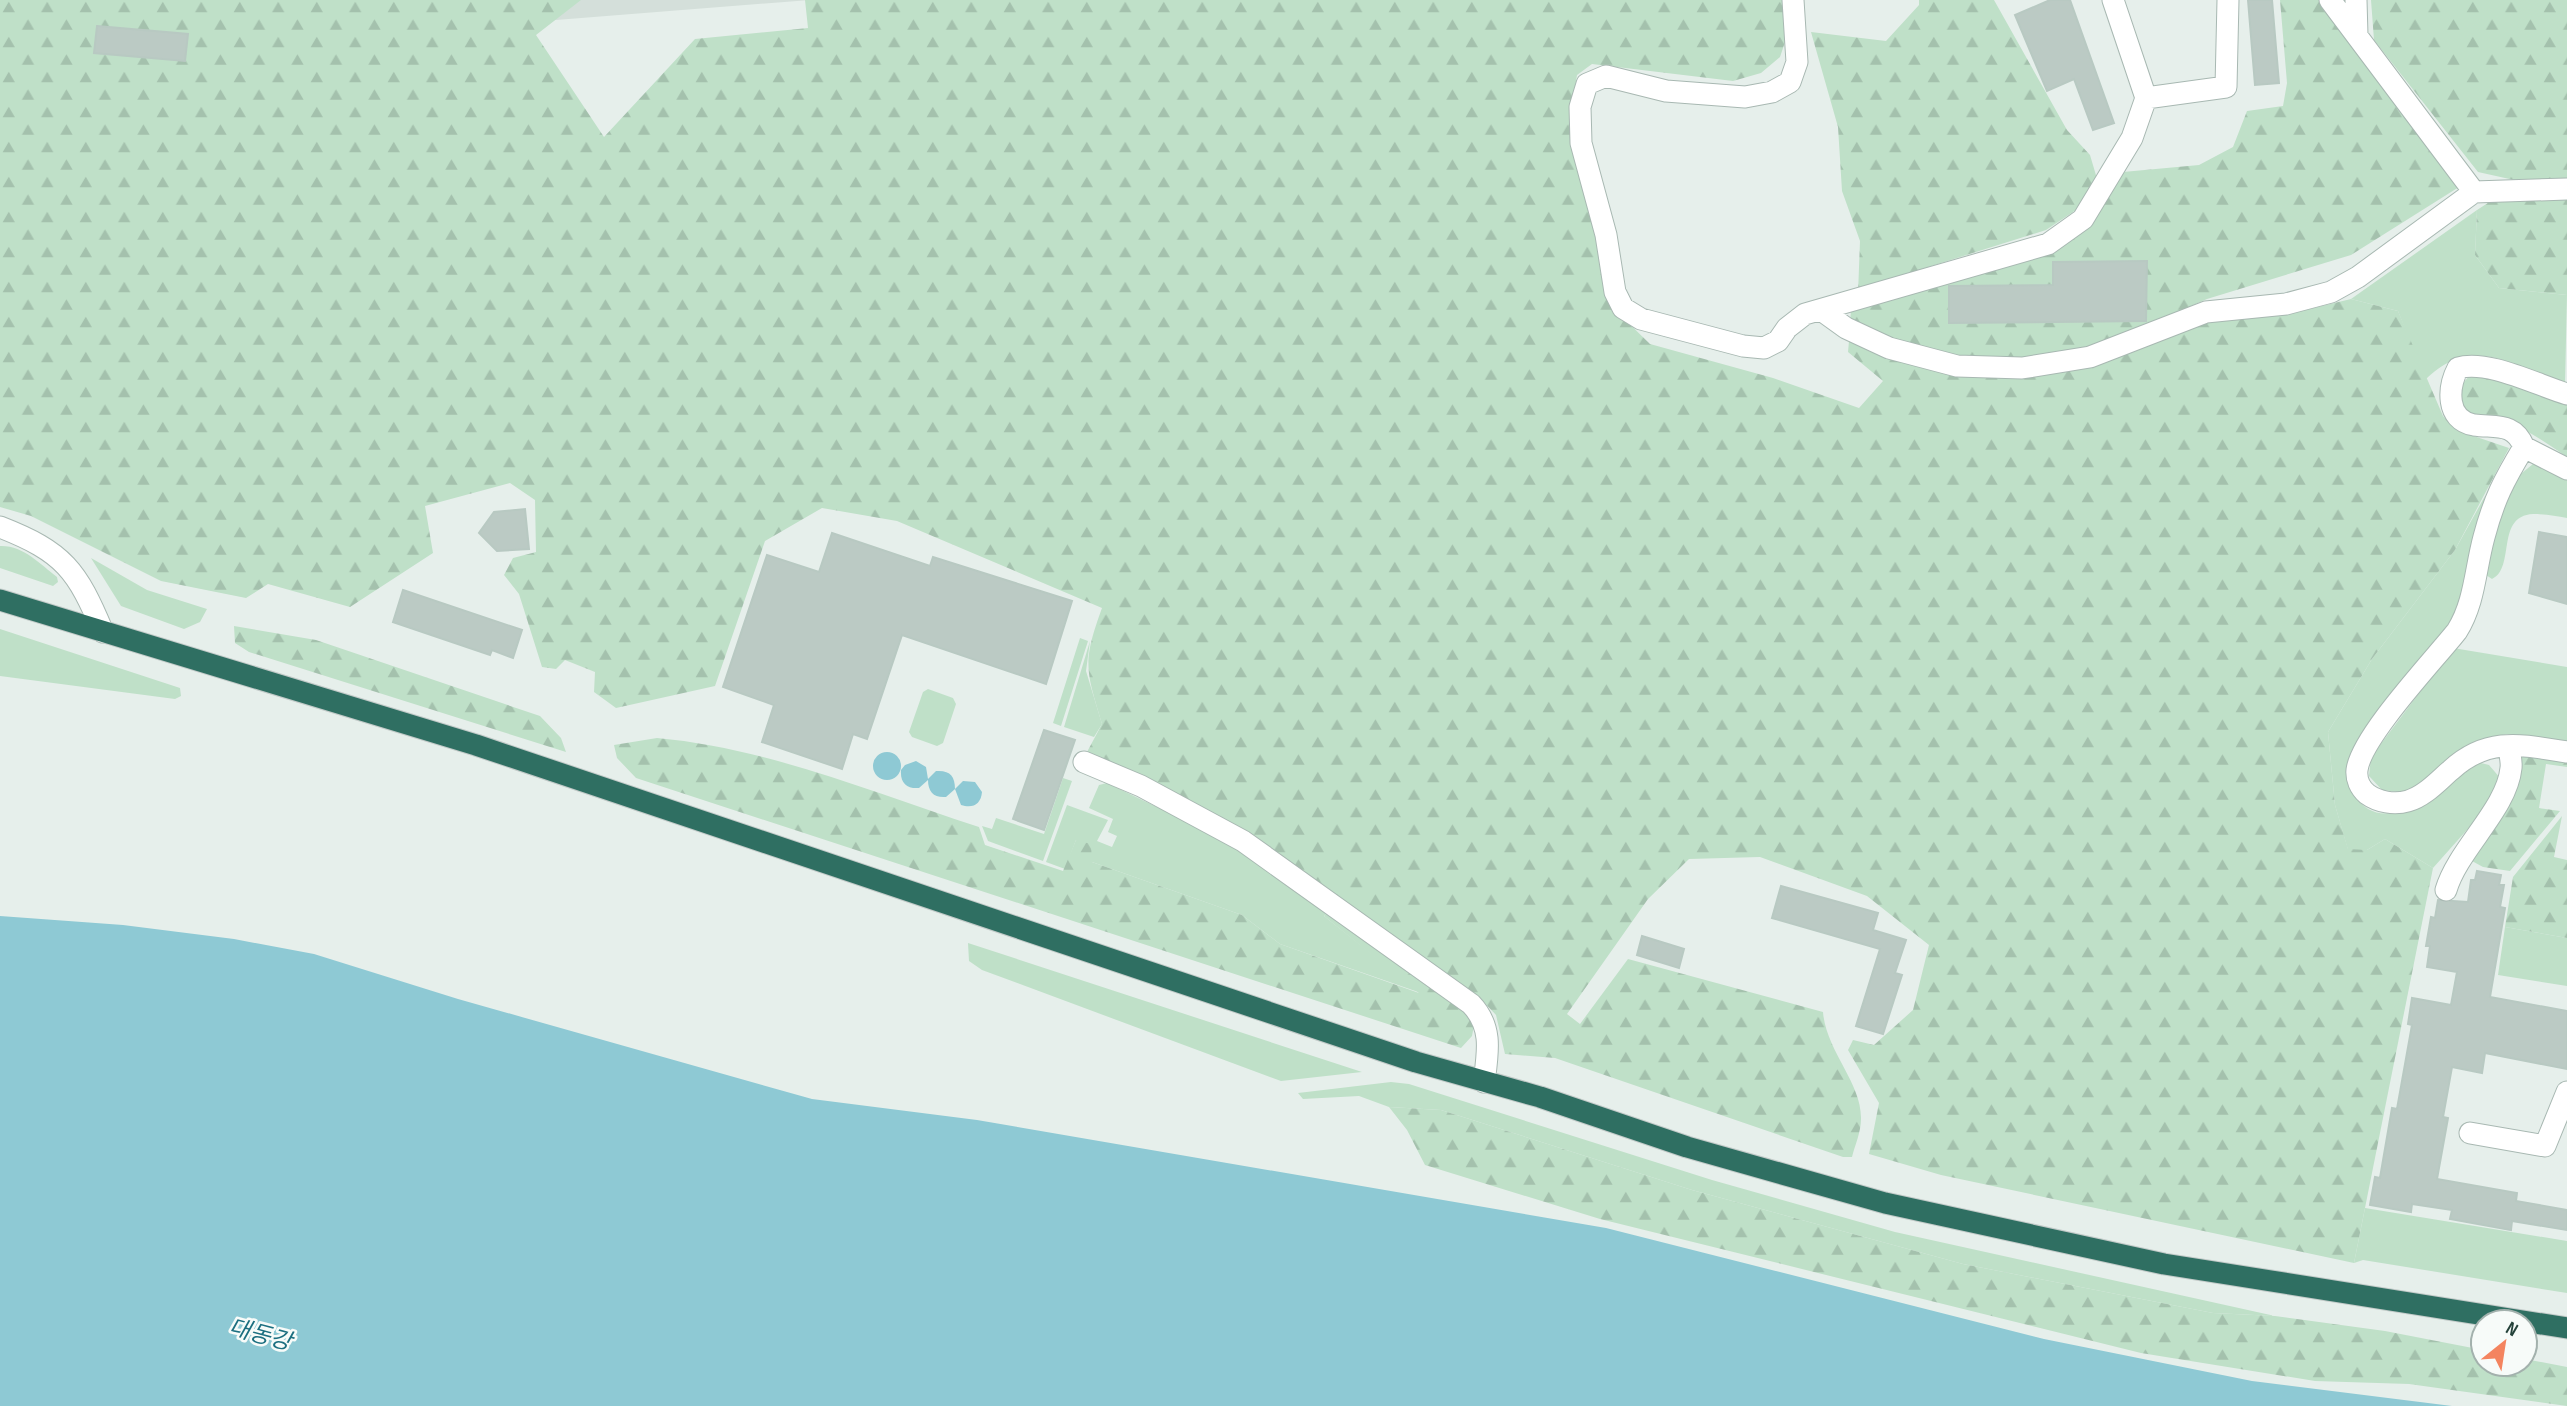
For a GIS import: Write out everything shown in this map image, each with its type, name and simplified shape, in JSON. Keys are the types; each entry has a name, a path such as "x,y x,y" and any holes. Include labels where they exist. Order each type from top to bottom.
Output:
{"highway":[{"path":"10,603 476,745 1136,970 1484,1082 1688,1147 1885,1203 2164,1264 2567,1328"}],"lane":[{"path":"1793,0 1797,62 1790,82 1772,92 1745,97 1666,91 1606,76 1587,84 1580,107 1581,143 1606,235 1615,292 1623,308 1641,319 1742,346 1765,348 1778,341 1787,328 1805,314 2048,244 2083,219 2132,138 2146,98 2113,0"},
{"path":"2146,98 2226,87 2228,0"},
{"path":"2330,0 2474,192"},
{"path":"2356,0 2357,35"},
{"path":"1821,310 1846,328 1889,348 1957,366 2022,369 2090,357 2206,312 2286,304 2331,292 2358,277 2474,192 2567,189"},
{"path":"2567,394 2469,364 2458,368 2449,384 2451,402 2459,418 2473,425 2503,426 2512,430 2524,447 2567,469"},
{"path":"2524,447 2501,483 2483,539 2468,613 2457,632 2370,741 2357,769 2357,780 2364,792 2375,799 2390,803 2406,802 2419,796 2477,751 2494,745 2567,752"},
{"path":"0,527 36,541 62,559 85,589 103,632"},
{"path":"2446,890 2455,865 2486,821 2505,786 2511,768 2509,746"},
{"path":"1084,762 1141,786 1243,841 1471,1004 1486,1024 1489,1045 1484,1082"},
{"path":"2470,1133 2545,1146 2567,1092"}],"shaded area":[{"path":"437,0 810,0 556,20"}],"green space":[{"path":"0,0 581,0 536,35 604,137 695,39 808,28 805,0 1784,0 1786,39 1780,57 1761,73 1733,81 1592,64 1577,75 1574,94 1578,158 1610,305 1650,344 1773,378 1859,408 1883,381 1848,352 1849,341 1957,376 2188,325 2301,311 2351,299 2398,311 2443,416 2456,430 2509,448 2455,550 2372,659 2328,732 2335,805 2348,849 2367,850 2385,839 2433,868 2354,1263 1941,1175 1869,1154 1879,1103 1848,1050 1853,1040 1874,1045 1913,1010 1929,945 1867,896 1760,857 1689,859 1648,899 1567,1014 1580,1024 1628,959 1823,1012 1830,1040 1860,1106 1860,1129 1852,1157 1843,1157 1555,1058 1505,1054 1496,1015 1478,996 1262,842 1181,796 1087,752 1102,724 1088,666 1091,642 1102,608 897,521 822,508 765,541 715,686 616,708 594,692 595,672 565,660 556,669 542,667 519,594 504,575 513,558 536,552 535,500 510,483 425,506 433,553 350,607 268,584 246,598 161,581 31,516 0,507"},
{"path":"1919,0 1994,0 2067,130 2090,155 2098,182 2076,210 2046,230 1925,268 1858,294 1860,241 1842,191 1838,127 1811,32 1886,41 1919,5"},
{"path":"2280,0 2323,0 2459,187 2351,255 2207,299 2094,348 2026,357 1961,358 1897,342 1850,323 1851,310 2055,248 2123,172 2199,165 2233,147 2247,111 2283,106 2287,83"},
{"path":"2371,0 2567,0 2567,179 2514,180 2478,172 2374,40"},
{"path":"2567,197 2567,295 2499,288 2475,255 2477,210 2494,199"},
{"path":"2477,210 2475,255 2499,288 2567,295 2565,384 2510,362 2477,355 2460,358 2443,366 2425,380 2398,311 2351,299"},
{"path":"2471,375 2505,382 2567,404 2567,457 2521,429 2468,412 2461,403 2460,393"},
{"path":"2533,464 2567,475 2567,518 2537,514 2521,517 2514,523 2510,533 2499,573 2492,579 2486,575 2490,538 2517,477"},
{"path":"2485,496 2467,584 2455,622 2353,748 2348,772 2355,795 2367,808 2382,813 2399,811 2416,804 2477,762 2489,765 2501,779 2482,813 2433,868 2385,839 2367,850 2348,850 2335,805 2328,732 2372,659 2455,550"},
{"path":"0,546 31,556 57,577 58,582 53,586 0,568"},
{"path":"91,558 147,590 207,609 200,622 184,629 121,606"},
{"path":"234,626 316,640 540,716 561,738 566,752 249,652 235,643"},
{"path":"0,629 180,688 181,696 175,699 0,676"},
{"path":"1080,638 1088,641 1061,726 1053,723"},
{"path":"1090,641 1086,671 1102,724 1094,737 1064,727"},
{"path":"2453,648 2567,667 2567,741 2507,734 2485,739 2407,793 2382,790 2369,776 2371,757"},
{"path":"928,689 953,698 956,704 943,743 937,746 912,737 909,732 923,692"},
{"path":"657,738 739,751 860,787 979,827 985,845 1063,871 1076,840 1091,844 1092,862 1242,915 1280,944 1419,993 1324,916 1328,911 1467,1014 1474,1025 1472,1036 1461,1048 636,778 617,758 614,745"},
{"path":"2528,754 2567,761 2567,767 2546,764 2539,808 2560,811 2510,871 2483,867 2472,861 2522,757"},
{"path":"1063,778 1072,781 1043,861 988,841 982,826 992,829 996,818 1044,834"},
{"path":"1107,783 1229,842 1328,911 1324,916 1421,993 1280,944 1242,915 1092,862 1076,840 1065,869 1046,862 1067,805 1108,820 1097,841 1112,847 1117,836 1108,832 1113,819 1089,808 1099,785"},
{"path":"2562,816 2554,857 2567,860 2567,938 2505,927 2513,877"},
{"path":"2505,927 2567,938 2567,986 2498,975"},
{"path":"968,943 1362,1072 1281,1081 982,970 969,961"},
{"path":"1391,1082 1409,1084 1712,1180 1895,1232 2275,1316 2213,1313 1963,1264 1692,1190 1441,1110 1389,1107 1359,1096 1303,1099 1298,1093"},
{"path":"1389,1107 1441,1110 1692,1190 1963,1264 2213,1313 2275,1316 2385,1331 2469,1347 2469,1378 2539,1378 2539,1362 2567,1367 2567,1406 2409,1384 2315,1381 2141,1353 1600,1219 1425,1165 1407,1130"},
{"path":"2365,1208 2567,1241 2567,1293 2363,1260 2354,1263"}],"water":[{"path":"887,752 897,756 901,766 897,776 887,780 877,776 873,766 877,756"},
{"path":"916,761 926,767 928,779 936,771 948,773 953,777 955,789 942,797 932,793 928,780 919,788 908,786 903,782 901,770 905,765"},
{"path":"963,781 975,782 982,792 978,802 973,806 965,806 961,805 955,789"},
{"name":"대동강","path":"0,916 123,925 234,939 314,954 458,999 812,1099 977,1120 1606,1228 2044,1339 2252,1381 2452,1406 0,1406"}],"building":[{"path":"2050,0 2070,0 2114,123 2093,130 2074,79 2047,91 2015,15"},
{"path":"2248,0 2272,0 2279,83 2255,85"},
{"path":"97,26 188,34 185,61 94,53"},
{"path":"2147,261 2146,321 1949,323 1949,286 2053,285 2053,262"},
{"path":"525,509 529,549 497,551 479,533 494,512"},
{"path":"2539,532 2567,537 2567,604 2529,593"},
{"path":"832,533 930,566 933,557 1072,601 1046,684 902,635 867,739 853,734 842,769 762,742 774,705 723,687 767,555 819,572"},
{"path":"403,590 522,630 513,658 492,650 490,655 393,622"},
{"path":"1044,730 1075,740 1044,830 1013,819"},
{"path":"2477,871 2501,875 2499,885 2504,885 2500,907 2505,908 2490,997 2567,1011 2567,1069 2485,1053 2482,1073 2452,1067 2443,1117 2448,1118 2437,1179 2517,1193 2516,1201 2567,1210 2567,1230 2512,1221 2511,1230 2450,1219 2452,1210 2412,1204 2411,1212 2370,1205 2375,1177 2380,1178 2392,1108 2397,1109 2412,1025 2408,1024 2412,998 2451,1005 2457,972 2427,967 2430,946 2426,946 2431,917 2435,918 2438,900 2468,902 2471,880 2475,880"},
{"path":"1781,886 1878,913 1873,930 1906,940 1895,973 1902,975 1883,1034 1856,1026 1880,949 1772,918"},
{"path":"1642,936 1684,949 1679,968 1637,955"}]}
